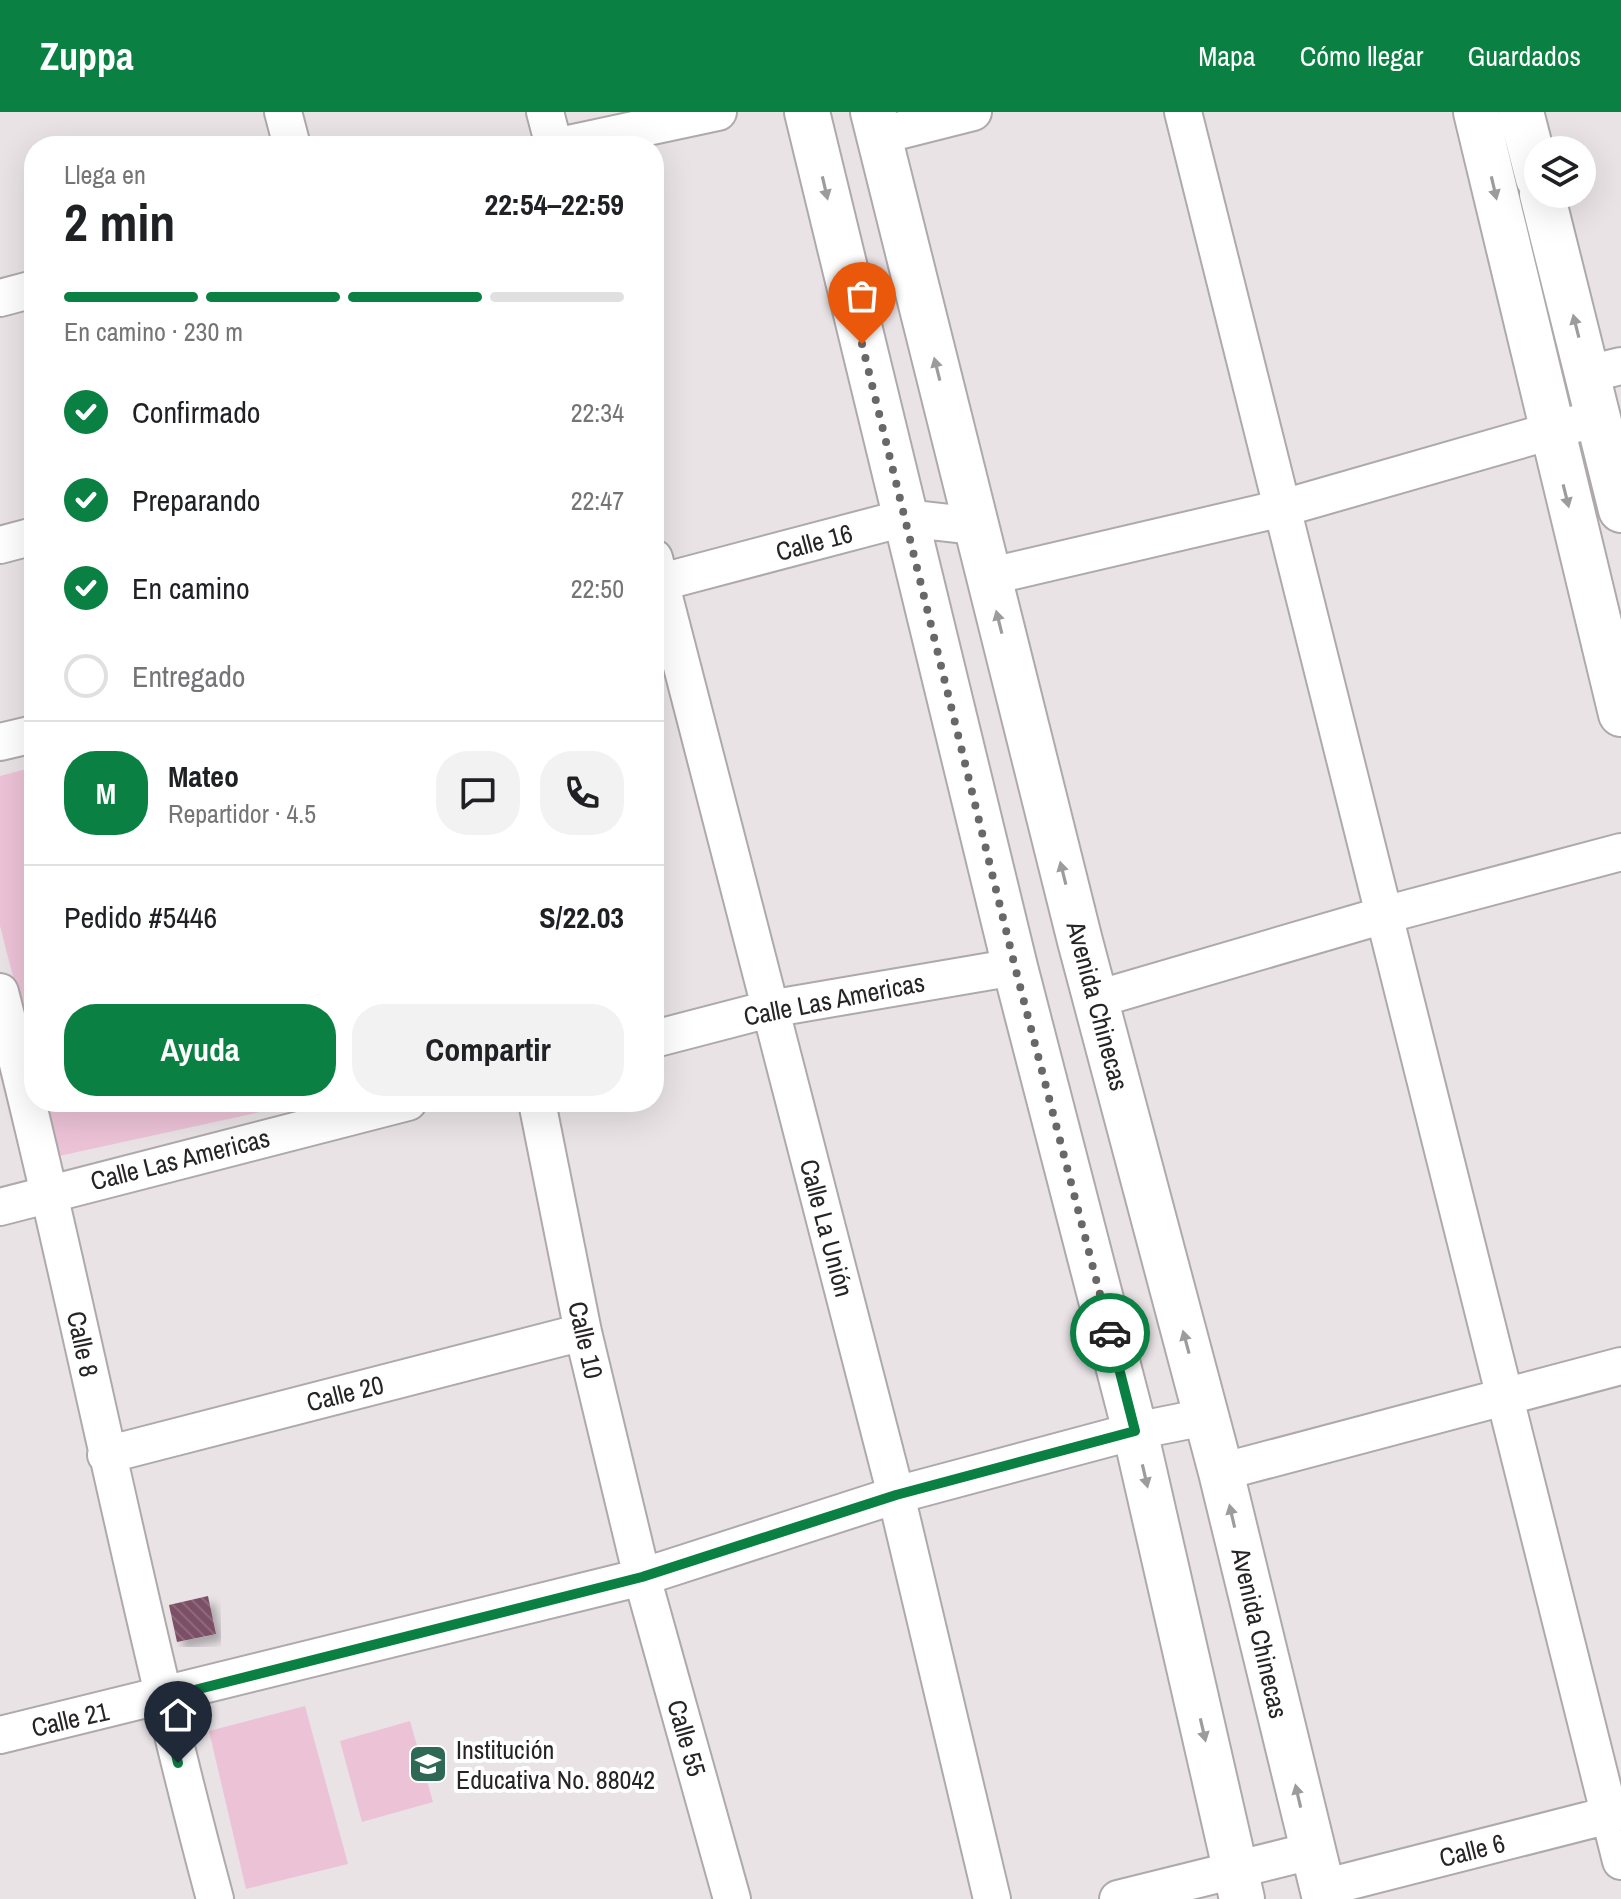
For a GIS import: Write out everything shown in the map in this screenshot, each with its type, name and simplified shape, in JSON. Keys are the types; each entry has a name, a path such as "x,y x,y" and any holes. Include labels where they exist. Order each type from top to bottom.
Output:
{"main road":[{"path":"807,112 1015,967 1135,1431 1238,1885"},
{"path":"1476,112 1621,714"},
{"path":"1521,112 1527,136"},
{"name":"Avenida Chinecas","path":"875,124 987,577 1221,1472 1320,1879"},
{"path":"1547,208 1605,370 1597,420 1621,510"}],"street":[{"path":"283,112 289,136"},
{"path":"545,112 553,136"},
{"path":"604,136 718,112"},
{"path":"875,124 973,112"},
{"path":"1183,112 1505,1397 1615,1813 1621,1861"},
{"path":"0,298 24,292"},
{"path":"987,577 1283,508 1550,429 1597,420"},
{"name":"Calle 16","path":"664,573 904,518 976,526"},
{"path":"0,545 24,539"},
{"name":"Calle La Unión","path":"664,606 896,1495 992,1899"},
{"path":"0,742 24,736"},
{"path":"1097,999 1384,915 1621,852"},
{"name":"Calle Las Americas","path":"664,1036 769,1009 1015,967"},
{"name":"Calle 8","path":"0,992 24,1086"},
{"name":"Calle 8","path":"31,1112 51,1191 106,1455 163,1698 215,1899"},
{"name":"Calle Las Americas","path":"0,1207 51,1191 368,1112"},
{"name":"Calle 10","path":"539,1112 583,1332 642,1577"},
{"name":"Calle 20","path":"106,1455 583,1332"},
{"path":"1221,1472 1621,1366"},
{"name":"Calle 21","path":"0,1735 163,1698 642,1577 896,1495 1135,1431 1205,1417"},
{"name":"Calle 55","path":"642,1577 732,1899"},
{"name":"Calle 6","path":"1118,1899 1320,1879 1615,1813"}],"shaded area":[{"path":"24,770 24,1019 0,926 0,776"},
{"path":"48,1112 260,1112 59,1156"},
{"path":"305,1706 348,1864 246,1889 209,1731"},
{"path":"410,1721 433,1802 362,1822 340,1741"}],"building":[{"path":"208,1596 216,1634 177,1642 169,1605"}],"way so far":[{"path":"862,344 1015,967 1110,1333"}],"place":[{"name":"Institución Educativa No. 88042","path":"428,1764"}],"route":[{"path":"178,1763 163,1698 642,1577 896,1495 1135,1431 1110,1333"}]}
